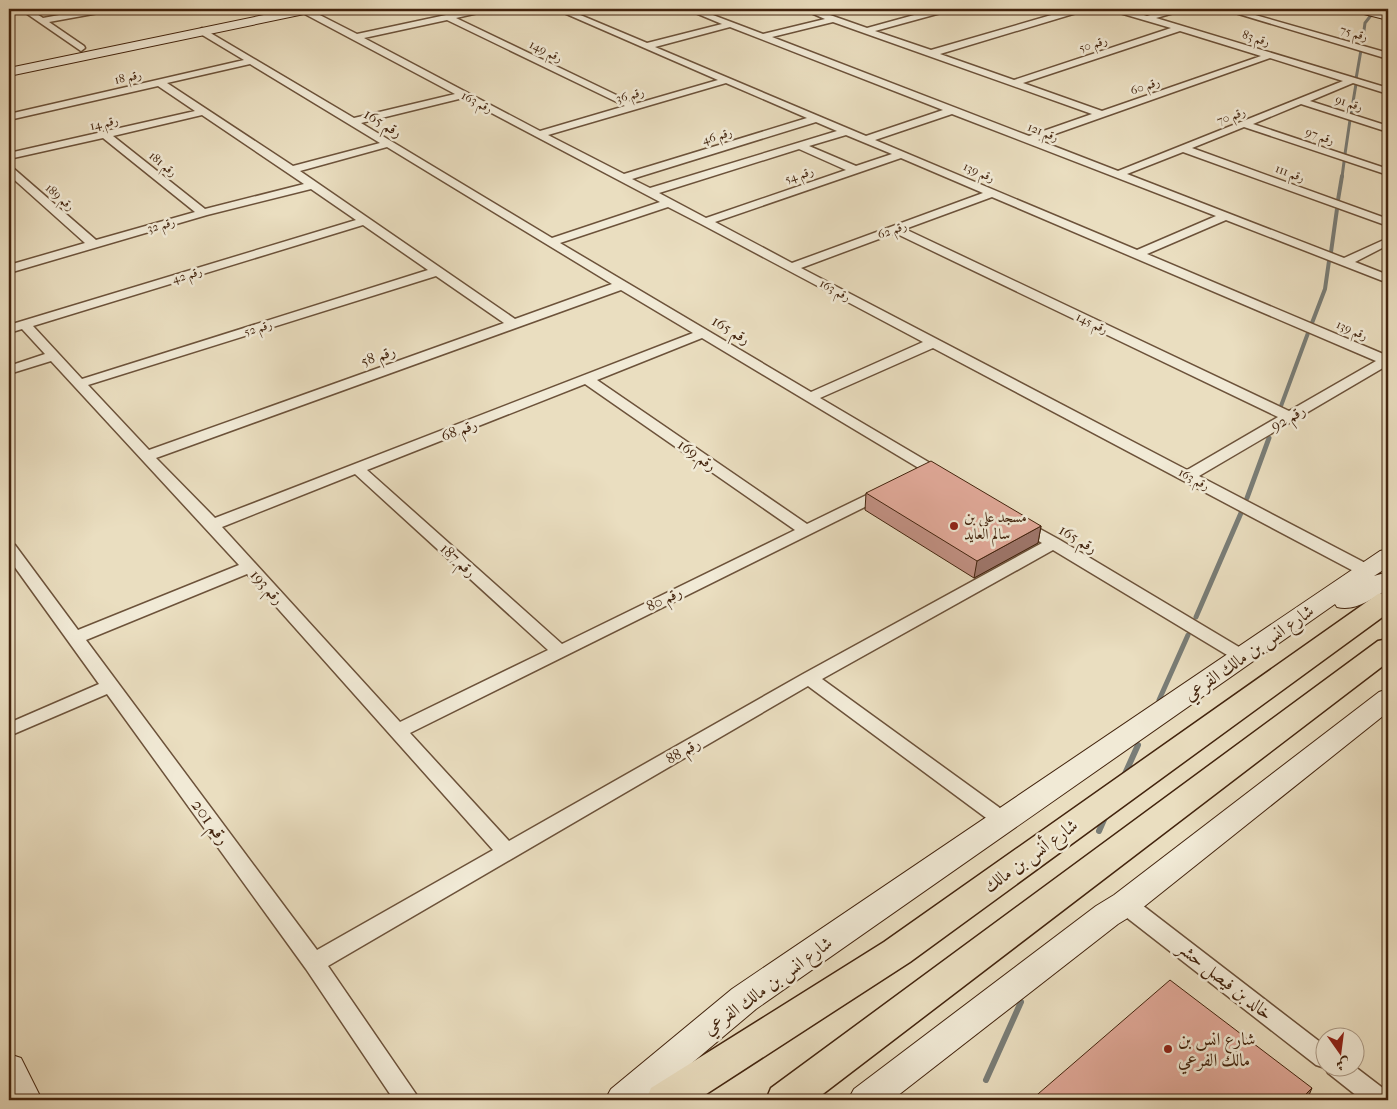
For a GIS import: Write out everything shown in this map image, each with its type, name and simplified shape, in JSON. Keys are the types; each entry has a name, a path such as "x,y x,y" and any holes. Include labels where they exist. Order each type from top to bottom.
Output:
{"main road":[{"path":"1381,9 1388,11"},
{"name":"شارع أنس بن مالك","path":"665,1100 897,952 1388,600"},
{"path":"785,1100 1388,648"}],"street":[{"path":"24,9 81,48"},
{"path":"42,21 104,9"},
{"path":"9,63 268,9"},
{"path":"9,72 306,9"},
{"name":"رقم 163","path":"306,9 462,95 540,134 1188,476 1381,568"},
{"path":"356,37 484,9"},
{"name":"رقم 139","path":"559,9 1388,360"},
{"name":"رقم 121","path":"690,9 1388,279"},
{"path":"806,9 1101,114"},
{"path":"919,9 931,13"},
{"path":"868,30 945,9"},
{"path":"932,53 1080,9"},
{"name":"رقم 83","path":"1116,9 1388,91"},
{"path":"1148,18 1178,9"},
{"name":"رقم 75","path":"1226,9 1388,56"},
{"path":"1360,9 1388,16"},
{"name":"رقم 149","path":"448,17 634,107"},
{"path":"762,37 833,18"},
{"path":"647,46 729,24"},
{"name":"رقم 50","path":"1014,83 1180,28"},
{"name":"رقم 165","path":"202,31 622,286 704,333 955,484"},
{"name":"رقم 60","path":"1028,140 1271,55"},
{"name":"رقم 18","path":"9,117 252,62"},
{"name":"رقم 36","path":"540,134 727,80"},
{"name":"رقم 70","path":"1119,174 1353,80"},
{"path":"160,82 314,185 436,272 514,324"},
{"path":"351,122 462,95"},
{"name":"رقم 91","path":"1301,101 1388,129"},
{"path":"867,139 952,111"},
{"name":"رقم 14","path":"9,156 204,112"},
{"name":"رقم 46","path":"623,178 817,118"},
{"name":"رقم 97","path":"1244,124 1388,172"},
{"path":"650,192 847,131"},
{"name":"رقم 181","path":"106,135 203,213"},
{"path":"291,170 388,144"},
{"path":"800,146 856,170"},
{"name":"رقم 111","path":"1182,148 1388,223"},
{"name":"رقم 54","path":"706,222 902,154"},
{"name":"رقم 189","path":"9,170 93,244"},
{"name":"رقم 32","path":"9,269 203,213 314,185"},
{"name":"رقم 62","path":"792,267 992,193"},
{"path":"550,242 670,203"},
{"path":"1138,254 1226,216"},
{"name":"رقم 42","path":"16,326 365,221"},
{"name":"رقم 145","path":"895,229 1290,417"},
{"path":"1345,262 1388,241"},
{"name":"رقم 52","path":"79,384 436,272"},
{"name":"رقم 58","path":"146,456 622,286"},
{"name":"رقم 193","path":"16,326 53,356 212,525 507,853"},
{"name":"رقم 68","path":"212,525 588,380 704,333"},
{"path":"810,397 934,342"},
{"path":"9,370 53,356"},
{"name":"رقم 92","path":"1188,476 1388,360"},
{"name":"رقم 169","path":"588,380 806,530"},
{"name":"رقم 187","path":"358,469 559,651"},
{"name":"رقم 80","path":"399,731 930,469"},
{"name":"رقم 165","path":"1013,519 1243,657"},
{"name":"رقم 88","path":"314,963 808,678 1054,543"},
{"name":"رقم 201","path":"9,548 314,963 408,1100"},
{"path":"74,638 249,568"},
{"name":"شارع انس بن مالك الفرعي","path":"623,1100 744,999 1243,657 1381,568"},
{"path":"808,678 1004,821"},
{"path":"1314,756 1388,684"},
{"path":"9,730 110,686"},
{"path":"866,1100 1106,914 1125,904 1388,698"},
{"name":"خالد بن فيصل حشر","path":"1125,904 1314,1050"},
{"path":"9,1069 24,1100"},
{"path":"1349,1076 1380,1100"}],"building":[{"name":"مسجد علي بن سالم العايد","path":"931,461 1041,526 977,561 866,493"},
{"name":"شارع انس بن مالك الفرعي","path":"1170,980 1312,1088 1300,1100 1031,1100"}],"waterway":[{"path":"1362,45 1365,23 1372,14"},
{"path":"1356,79 1361,50"},
{"path":"1351,114 1356,84"},
{"path":"1345,154 1350,120"},
{"path":"1342,177 1344,162"},
{"path":"1338,200 1342,176"},
{"path":"1331,252 1337,209"},
{"path":"1312,323 1325,289 1329,261"},
{"path":"1281,406 1308,333"},
{"path":"1247,498 1269,438"},
{"path":"1196,617 1241,513"},
{"path":"1159,700 1188,635"},
{"path":"1124,776 1138,745"},
{"path":"1099,831 1106,815"},
{"path":"986,1080 1021,1002"}],"place":[{"name":"مسجد علي بن سالم العايد","path":"954,526"},
{"name":"شارع انس بن مالك الفرعي","path":"1168,1049"}]}
